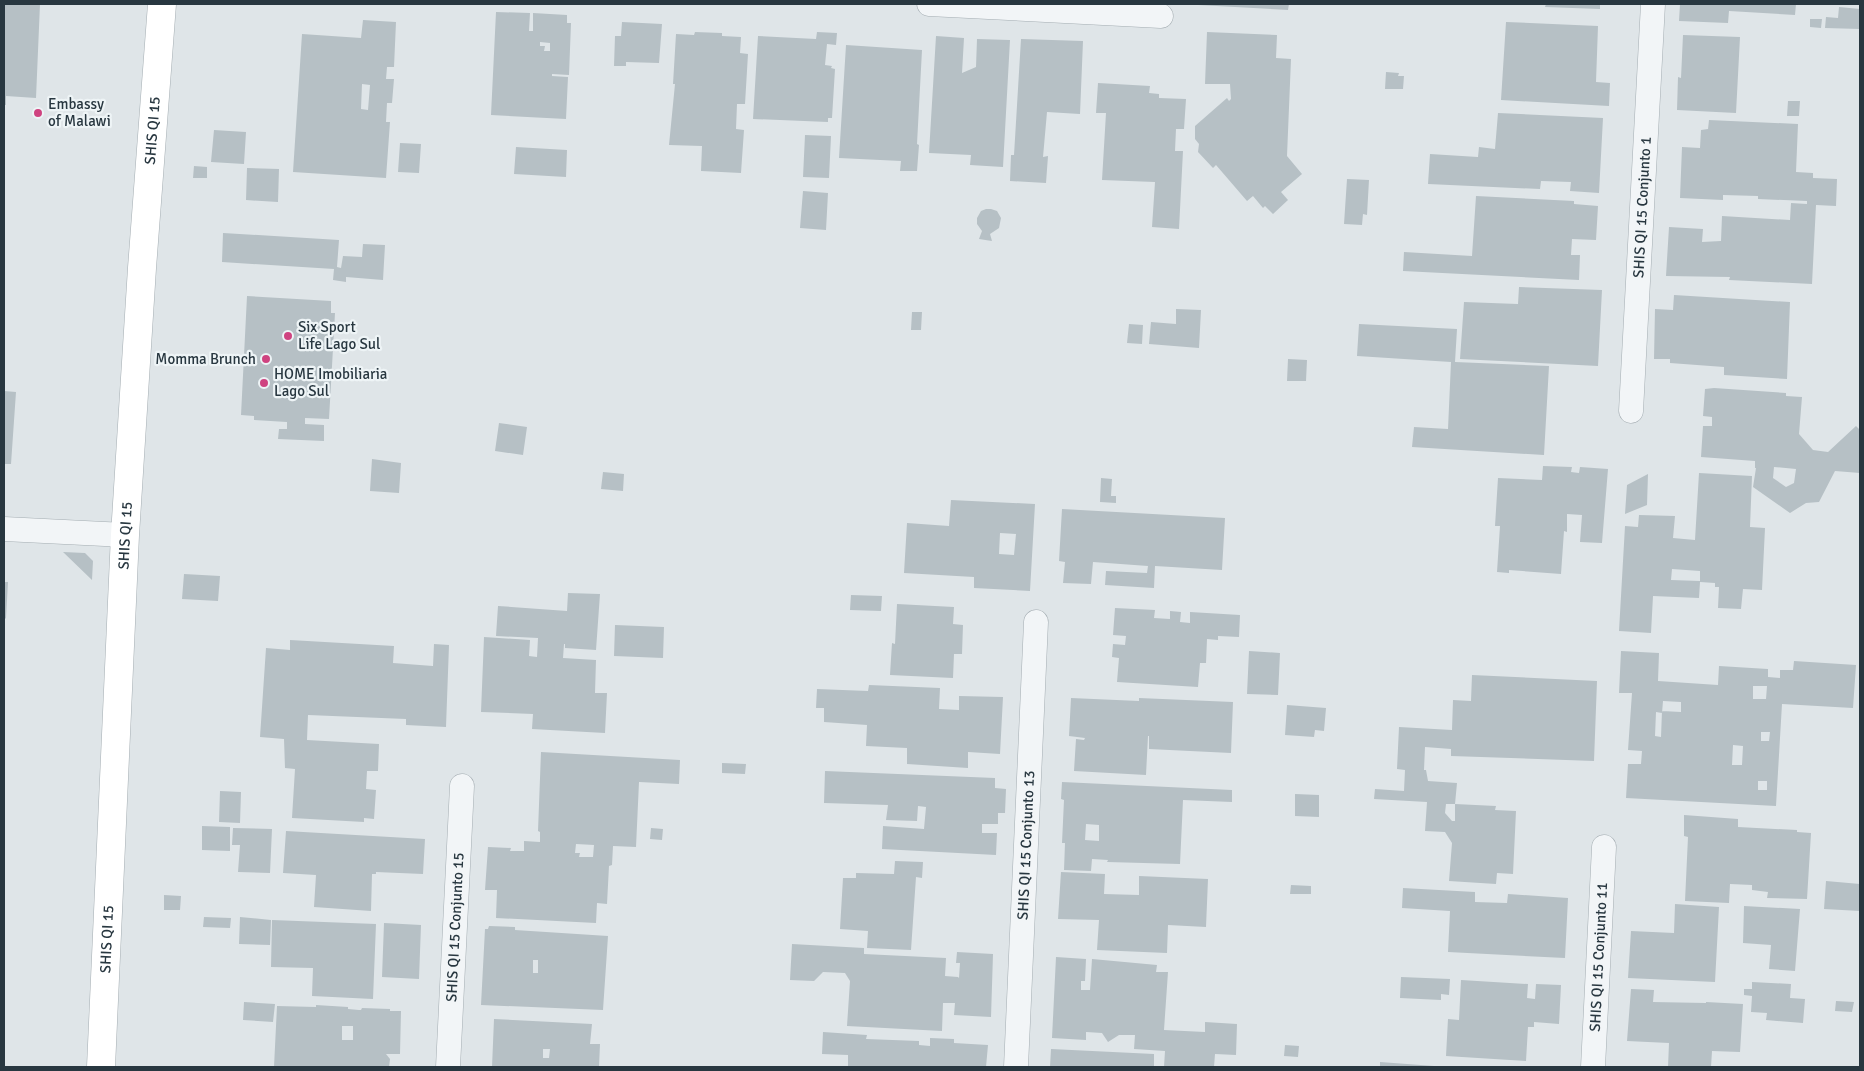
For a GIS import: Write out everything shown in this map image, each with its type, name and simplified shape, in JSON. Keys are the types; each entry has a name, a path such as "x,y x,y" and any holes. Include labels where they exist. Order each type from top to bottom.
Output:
{"street":[{"name":"SHIS QI 15","path":"101,1067 126,535 142,268 162,4"},
{"path":"929,4 1161,16"},
{"name":"SHIS QI 15 Conjunto 1","path":"1631,411 1653,4"},
{"path":"4,528 126,535"},
{"name":"SHIS QI 15 Conjunto 13","path":"1016,1067 1036,622"},
{"name":"SHIS QI 15 Conjunto 15","path":"448,1067 462,786"},
{"name":"SHIS QI 15 Conjunto 11","path":"1593,1067 1604,847"}],"building":[{"path":"4,4 40,4 36,98 6,96 6,105 4,105"},
{"path":"1198,4 1289,4 1288,10"},
{"path":"1546,4 1600,4 1600,9 1545,7"},
{"path":"1680,4 1796,4 1795,15 1729,11 1728,23 1679,21"},
{"path":"1839,7 1860,9 1860,29 1825,28 1826,17 1838,18"},
{"path":"496,12 530,13 529,31 533,31 533,13 567,15 567,23 571,23 569,75 552,74 552,76 568,77 566,119 491,115","holes":["540,42 550,43 550,51 544,51 545,46 540,46"]},
{"path":"1810,19 1822,19 1821,28 1810,27"},
{"path":"363,20 396,22 394,67 387,67 386,79 394,79 392,103 387,103 386,122 390,122 386,178 293,172 302,34 361,38","holes":["362,84 370,85 368,110 361,109"]},
{"path":"622,22 662,24 659,63 626,62 626,66 614,66 615,36 621,36"},
{"path":"1506,22 1598,26 1596,82 1610,83 1609,106 1501,100"},
{"path":"695,32 722,33 722,36 741,37 740,53 748,54 745,104 737,104 736,129 744,130 741,173 701,171 702,146 669,145 675,84 673,84 676,34 694,35"},
{"path":"817,32 837,33 836,45 827,44 825,65 832,66 831,68 835,69 832,118 828,118 828,122 753,119 758,36 816,39"},
{"path":"1207,32 1277,35 1276,58 1291,59 1287,156 1302,174 1281,192 1288,200 1273,214 1265,206 1263,208 1253,196 1247,201 1216,165 1213,168 1198,152 1199,144 1195,139 1195,126 1227,98 1229,101 1231,99 1230,84 1205,84"},
{"path":"1683,35 1740,37 1736,113 1677,110 1678,77 1681,78"},
{"path":"936,36 964,38 962,73 976,67 977,39 1010,40 1003,167 970,165 971,155 929,153"},
{"path":"1021,39 1083,41 1080,114 1047,112 1043,157 1048,156 1046,183 1010,181 1011,155 1014,155"},
{"path":"846,45 922,50 917,171 900,171 901,161 839,158"},
{"path":"1386,72 1399,73 1398,76 1404,76 1403,89 1385,89"},
{"path":"1098,83 1150,86 1149,93 1159,94 1159,98 1186,99 1184,129 1176,129 1175,151 1183,151 1179,229 1152,227 1155,182 1102,180 1106,113 1096,113"},
{"path":"1788,101 1800,101 1799,116 1787,116"},
{"path":"1498,113 1603,118 1599,193 1570,191 1571,182 1541,181 1540,189 1428,184 1430,154 1478,157 1479,147 1495,149"},
{"path":"1709,120 1798,124 1796,172 1813,173 1813,178 1837,179 1836,206 1816,205 1812,284 1729,280 1730,277 1666,276 1669,227 1703,229 1702,242 1721,241 1722,216 1790,220 1791,203 1807,204 1807,201 1758,199 1758,196 1723,195 1723,200 1680,198 1682,147 1700,148 1701,130 1708,129"},
{"path":"214,130 246,132 244,164 211,162"},
{"path":"805,135 831,136 829,178 803,177"},
{"path":"400,143 421,144 419,173 398,172"},
{"path":"516,147 567,150 566,177 514,174"},
{"path":"194,166 207,167 207,178 193,178"},
{"path":"247,168 279,169 278,202 246,200"},
{"path":"1347,179 1369,180 1367,215 1363,214 1362,225 1344,224"},
{"path":"803,191 828,193 826,230 800,228"},
{"path":"1476,196 1574,201 1574,204 1598,206 1596,240 1572,239 1571,255 1580,255 1579,280 1403,271 1404,252 1472,256"},
{"path":"986,209 997,211 1001,218 999,228 990,234 992,241 979,239 982,231 977,224 977,218 981,211"},
{"path":"223,233 339,240 337,267 341,268 343,256 362,257 363,244 385,245 383,280 346,277 346,282 333,280 334,269 222,262"},
{"path":"1519,287 1602,290 1598,366 1460,359 1464,302 1518,304"},
{"path":"1674,295 1790,302 1787,379 1724,375 1724,367 1670,363 1670,359 1654,359 1655,309 1673,310"},
{"path":"247,296 331,301 331,313 335,313 329,419 305,418 305,424 324,425 324,441 278,439 279,429 287,429 287,422 254,420 254,416 241,415"},
{"path":"1176,309 1201,310 1199,348 1149,344 1151,322 1176,324"},
{"path":"912,312 922,312 921,330 911,330"},
{"path":"1129,324 1143,325 1142,344 1127,343"},
{"path":"1359,324 1457,329 1455,362 1549,366 1544,455 1412,447 1414,427 1448,429 1451,362 1357,356"},
{"path":"1288,359 1307,360 1306,381 1287,381"},
{"path":"1705,389 1786,393 1786,396 1802,397 1799,434 1813,450 1828,452 1856,426 1860,430 1860,473 1835,471 1819,502 1806,503 1790,513 1753,487 1756,468 1755,461 1701,457 1703,426 1712,426 1712,417 1703,416","holes":["1774,467 1796,469 1794,483 1786,487 1773,478"]},
{"path":"4,391 16,392 11,464 4,464"},
{"path":"499,423 527,427 523,455 495,451"},
{"path":"372,459 401,463 399,493 370,491"},
{"path":"1543,466 1572,467 1571,472 1579,473 1580,467 1608,469 1602,543 1580,542 1582,515 1567,514 1567,532 1564,531 1561,574 1509,570 1509,573 1497,572 1500,526 1495,526 1498,478 1542,480"},
{"path":"603,472 624,474 623,491 601,489"},
{"path":"1699,473 1752,476 1750,527 1765,528 1762,590 1743,589 1741,609 1718,608 1719,587 1715,587 1715,583 1700,582 1699,598 1653,596 1651,633 1619,631 1625,526 1638,527 1639,515 1675,516 1673,538 1695,540","holes":["1672,569 1700,571 1700,581 1671,580"]},
{"path":"1648,474 1647,505 1625,514 1627,485"},
{"path":"1101,478 1112,479 1111,496 1116,496 1116,503 1100,502"},
{"path":"951,500 1035,504 1030,591 974,588 974,577 904,573 907,523 949,526","holes":["1000,533 1016,534 1014,555 999,554"]},
{"path":"1062,509 1225,518 1222,570 1155,566 1154,588 1105,585 1106,571 1147,573 1148,566 1093,562 1091,584 1063,583 1065,562 1059,561"},
{"path":"63,552 85,553 93,561 92,580"},
{"path":"184,574 220,576 218,601 182,599"},
{"path":"4,582 8,582 6,618 4,620"},
{"path":"568,593 600,594 596,650 565,648 564,644 563,658 596,660 595,693 607,693 605,733 532,729 533,714 481,712 484,637 530,640 529,656 537,657 538,638 496,636 498,606 567,611"},
{"path":"851,595 882,596 881,611 850,610"},
{"path":"897,604 954,607 953,624 963,625 962,654 954,654 953,678 890,675 892,643 895,644"},
{"path":"1115,608 1155,610 1154,618 1170,619 1170,611 1181,612 1180,622 1190,623 1190,612 1240,615 1239,637 1218,636 1218,640 1207,639 1206,663 1200,663 1198,687 1117,682 1119,658 1112,657 1113,644 1125,645 1126,636 1113,635"},
{"path":"615,625 664,627 663,658 614,656"},
{"path":"290,640 394,646 393,663 433,666 434,644 449,645 446,727 406,725 406,719 308,715 307,740 379,744 378,771 367,771 366,789 376,790 374,819 364,818 364,822 292,818 295,769 285,768 284,739 260,737 266,648 290,650"},
{"path":"1249,651 1280,653 1278,695 1247,694"},
{"path":"1621,651 1659,653 1658,681 1718,685 1719,666 1768,669 1768,677 1780,678 1780,670 1793,670 1794,661 1856,665 1853,708 1782,704 1776,806 1626,798 1628,764 1641,764 1642,751 1628,750 1632,693 1619,693","holes":["1753,686 1767,686 1766,699 1753,699","1663,701 1681,702 1681,712 1662,711","1656,712 1662,713 1661,737 1655,736","1761,732 1770,732 1769,741 1761,741","1733,745 1743,746 1742,765 1732,765","1758,781 1767,781 1767,790 1758,790"]},
{"path":"1472,675 1597,681 1594,761 1451,756 1451,749 1425,747 1424,770 1426,770 1428,781 1457,783 1455,804 1496,806 1495,810 1516,811 1513,874 1497,873 1496,884 1449,881 1452,843 1445,832 1425,831 1427,802 1374,799 1375,789 1404,791 1405,770 1397,769 1399,727 1452,730 1453,700 1471,701","holes":["1446,804 1455,804 1455,821 1452,821 1445,813"]},
{"path":"869,685 940,688 939,709 959,710 959,696 1003,697 1000,754 968,752 968,768 907,764 907,748 866,746 867,725 824,722 824,708 816,708 817,689 868,691"},
{"path":"1071,698 1139,701 1139,698 1233,702 1231,753 1149,749 1148,736 1146,775 1074,771 1076,739 1084,740 1085,738 1069,736"},
{"path":"1287,705 1326,708 1324,731 1315,730 1314,737 1285,735"},
{"path":"541,752 680,760 679,784 639,782 636,847 613,846 612,865 609,866 607,904 597,903 596,923 496,918 497,890 485,890 488,847 511,848 510,851 524,851 524,841 540,842 540,832 538,831","holes":["576,844 594,845 593,857 579,857 580,853 575,853"]},
{"path":"722,763 746,764 745,774 722,773"},
{"path":"825,771 995,778 995,788 1006,789 1005,813 998,813 998,824 982,824 982,833 997,833 996,855 882,849 883,826 924,829 926,807 918,806 917,821 886,820 888,805 824,803"},
{"path":"1062,782 1232,790 1232,802 1183,800 1180,864 1107,862 1108,860 1092,859 1091,871 1064,870 1065,843 1062,843 1064,800 1061,799","holes":["1086,824 1099,825 1099,841 1085,840"]},
{"path":"220,791 241,792 240,823 219,822"},
{"path":"1295,794 1319,795 1319,817 1295,816"},
{"path":"1684,815 1738,819 1738,827 1797,830 1797,832 1811,833 1807,899 1767,898 1768,892 1752,890 1752,885 1730,884 1729,903 1685,901 1688,837 1684,836"},
{"path":"202,826 230,827 230,851 202,850"},
{"path":"233,828 272,829 270,873 238,872 240,845 232,845"},
{"path":"651,828 663,829 662,840 650,839"},
{"path":"286,831 425,839 423,874 376,872 376,874 372,874 371,911 314,907 316,875 283,873"},
{"path":"895,861 923,862 922,878 916,877 911,950 867,948 868,931 840,929 843,878 856,878 856,873 894,874"},
{"path":"1061,872 1105,874 1104,894 1139,895 1139,876 1208,879 1206,927 1168,925 1167,953 1097,950 1099,920 1058,919"},
{"path":"1826,881 1860,884 1860,911 1824,909"},
{"path":"1291,885 1311,886 1311,894 1290,894"},
{"path":"1403,888 1475,892 1475,902 1507,903 1508,894 1568,898 1565,958 1448,952 1450,911 1402,908"},
{"path":"164,895 181,896 180,910 164,910"},
{"path":"1675,904 1719,907 1715,982 1628,978 1631,931 1674,933"},
{"path":"1744,906 1800,909 1795,971 1769,969 1771,945 1743,943"},
{"path":"204,917 231,918 230,928 203,927"},
{"path":"240,917 271,920 270,945 239,944"},
{"path":"272,920 376,924 373,999 312,996 313,968 271,967"},
{"path":"384,923 421,925 419,979 382,977"},
{"path":"489,926 515,927 515,930 608,936 603,1010 481,1005 485,929 488,929","holes":["533,960 538,960 538,973 533,973"]},
{"path":"792,944 864,948 864,954 946,958 945,976 959,978 960,963 956,963 957,952 993,954 991,1017 954,1015 955,1003 943,1003 942,1031 847,1026 850,981 845,973 823,972 814,981 790,980"},
{"path":"1056,957 1086,959 1085,981 1081,981 1081,990 1090,990 1092,959 1157,965 1156,972 1168,972 1164,1030 1205,1032 1205,1022 1237,1024 1236,1055 1215,1054 1214,1067 1164,1067 1165,1051 1134,1049 1135,1035 1119,1035 1108,1042 1102,1033 1086,1032 1086,1040 1052,1038"},
{"path":"1401,977 1450,979 1449,995 1441,994 1441,1000 1400,998"},
{"path":"1461,980 1528,984 1527,998 1535,999 1536,984 1561,985 1559,1024 1534,1022 1534,1027 1528,1027 1526,1061 1446,1056 1448,1019 1459,1020"},
{"path":"1752,982 1791,984 1790,998 1805,999 1803,1023 1766,1020 1767,1013 1751,1012 1752,996 1744,995 1744,989 1752,989"},
{"path":"1631,989 1654,990 1653,1002 1743,1004 1740,1052 1712,1051 1711,1067 1668,1067 1669,1043 1627,1041"},
{"path":"1836,1001 1854,1002 1852,1012 1835,1011"},
{"path":"244,1002 275,1004 273,1022 243,1020"},
{"path":"316,1005 348,1007 348,1009 359,1010 362,1008 401,1011 400,1054 386,1054 390,1059 389,1067 274,1067 277,1006 316,1007","holes":["342,1026 353,1026 353,1040 342,1040"]},
{"path":"494,1019 592,1024 590,1044 600,1044 599,1067 492,1067","holes":["543,1049 550,1049 549,1058 543,1058"]},
{"path":"823,1032 867,1035 866,1039 919,1041 919,1045 930,1046 930,1038 954,1039 954,1043 988,1045 986,1067 848,1067 848,1055 822,1054"},
{"path":"1285,1045 1299,1046 1298,1057 1284,1056"},
{"path":"1051,1049 1154,1054 1154,1067 1050,1067"},
{"path":"1380,1062 1434,1066 1434,1067 1380,1067"}],"place":[{"name":"Embassy of Malawi","path":"38,113"},
{"name":"Six Sport Life Lago Sul","path":"288,336"},
{"name":"Momma Brunch","path":"266,359"},
{"name":"HOME Imobiliaria Lago Sul","path":"264,383"}]}
